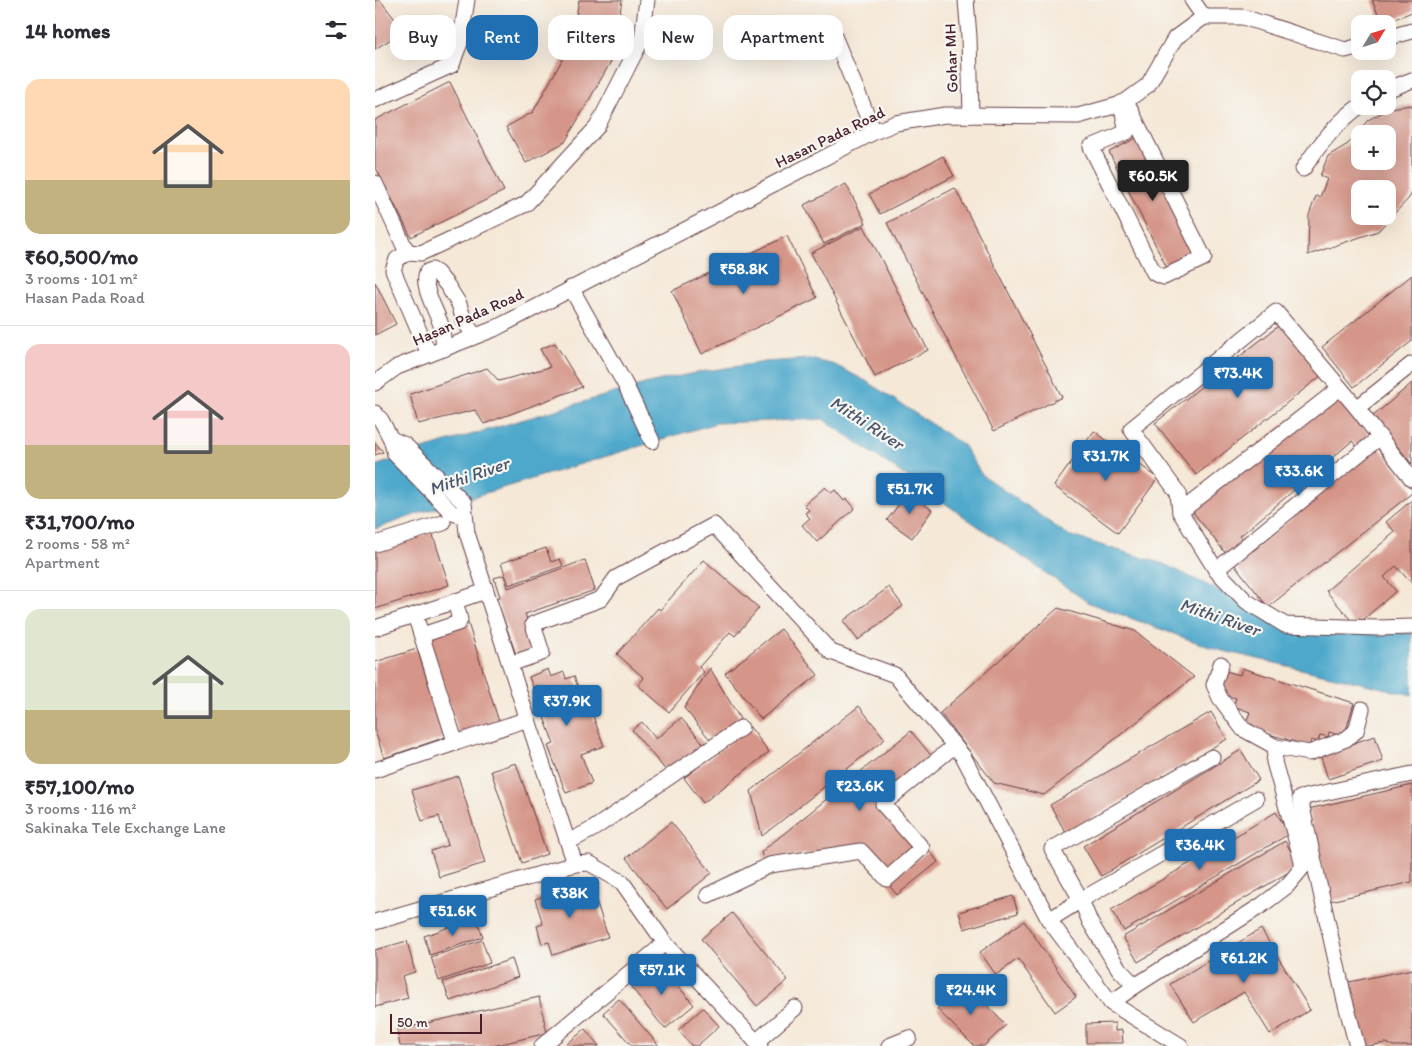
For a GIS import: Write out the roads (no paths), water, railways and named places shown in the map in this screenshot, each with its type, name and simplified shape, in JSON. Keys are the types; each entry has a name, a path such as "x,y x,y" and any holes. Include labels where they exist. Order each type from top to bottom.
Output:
{"street":[{"path":"375,100 452,65 460,43 467,0"},
{"path":"429,354 393,270 397,259 526,204 597,127 642,39 647,0"},
{"name":"Gohar MH","path":"966,0 971,115"},
{"path":"1192,0 1204,18 1243,17 1345,50 1351,48"},
{"name":"Hasan Pada Road","path":"375,382 397,367 494,329 874,132 896,123 945,115 1078,116 1124,102 1148,85 1175,38 1204,18"},
{"path":"1396,35 1412,31"},
{"path":"843,58 874,132"},
{"path":"1396,86 1412,80"},
{"path":"1124,102 1204,258 1164,277 1154,273 1091,147 1127,132 1124,102"},
{"path":"1303,169 1310,158 1351,112"},
{"path":"375,184 405,246 415,252 427,272 425,276 427,288 442,327 444,349"},
{"path":"427,272 432,270 447,284 459,304 464,321 475,336"},
{"path":"571,288 626,386 652,440"},
{"path":"1412,479 1359,406 1340,388 1276,312 1131,430 1178,493 1180,512 1216,570 1247,601 1285,625 1377,628 1412,626"},
{"path":"1359,406 1412,364"},
{"path":"1180,512 1340,388"},
{"path":"375,413 397,446 456,514 467,533 575,864"},
{"path":"1216,570 1380,437"},
{"path":"375,544 456,514"},
{"path":"510,664 542,652 533,624 601,599 616,578 714,525 831,652 895,676 963,756 1049,920 1111,1003 1181,1046"},
{"path":"375,628 486,591"},
{"path":"422,635 458,623 460,620 455,601"},
{"path":"415,615 454,738 459,742"},
{"path":"1221,664 1214,685 1220,698 1243,729 1276,747 1309,753 1346,739 1356,731 1362,709"},
{"path":"375,770 528,719"},
{"path":"568,842 593,829 741,728"},
{"path":"708,895 770,865 861,851 887,879 922,848 883,804 954,746"},
{"path":"1111,1003 1263,905 1287,886 1302,868 1303,861 1274,762 1276,747"},
{"path":"1135,986 1119,969 1105,947 1052,849 1212,756"},
{"path":"1357,1046 1343,997 1300,798 1412,774"},
{"path":"1049,920 1256,799"},
{"path":"375,922 575,864 589,862 622,882 665,943 758,1044 795,1008"},
{"path":"542,1046 665,943"},
{"path":"889,1046 909,1038"}],"water":[{"name":"Mithi River","path":"810,359 835,365 866,381 963,445 982,475 1068,535 1164,564 1300,630 1412,633 1412,695 1215,649 1089,603 823,419 716,423 423,512 375,529 375,466 426,448 648,383 699,372 765,362"}]}
